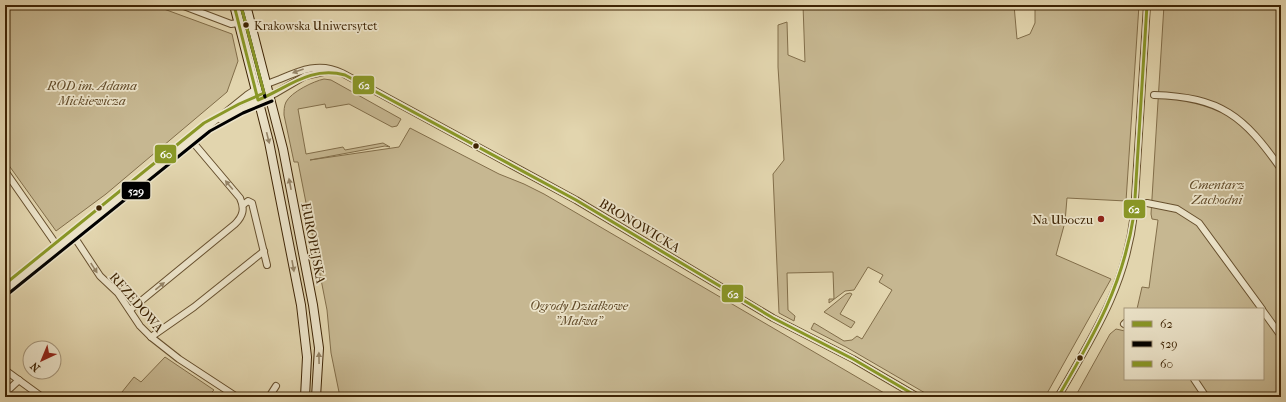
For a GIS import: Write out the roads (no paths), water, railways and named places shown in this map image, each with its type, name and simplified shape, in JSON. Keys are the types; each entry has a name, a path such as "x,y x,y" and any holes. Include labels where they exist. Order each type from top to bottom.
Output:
{"main road":[{"name":"EUROPEJSKA","path":"234,5 277,178 301,305 306,357 305,397"},
{"name":"EUROPEJSKA","path":"246,5 286,163 316,326 319,359 316,397"}],"street":[{"path":"181,5 231,24 238,23"},
{"path":"1058,397 1109,305 1120,281 1129,248 1134,210 1147,5"},
{"name":"BRONOWICKA","path":"207,127 255,89 312,67 331,69 576,200 773,318 853,359 918,397"},
{"name":"BRONOWICKA","path":"207,127 315,72 330,71 348,77"},
{"path":"1154,95 1192,98 1213,105 1229,113 1257,136 1281,169"},
{"path":"5,290 207,127"},
{"path":"130,310 239,220 243,214 243,204 240,198 191,140"},
{"path":"5,171 58,247"},
{"path":"243,204 248,201 252,203 267,265"},
{"path":"1147,203 1177,209 1199,223 1261,308"},
{"name":"REZEDOWA","path":"73,235 100,276 112,286 150,337 179,359 237,397"},
{"path":"150,337 194,307 264,251"},
{"path":"1264,313 1281,336"},
{"path":"5,370 42,397"},
{"path":"5,393 19,380"},
{"path":"1195,380 1206,397"},
{"path":"269,397 276,386"}],"place":[{"name":"Krakowska Uniwersytet","path":"246,25"},
{"name":"Na Uboczu","path":"1101,219"}],"park label":[{"name":"ROD im. Adama Mickiewicza","path":"92,92"},
{"name":"Cmentarz Zachodni","path":"1217,192"},
{"name":"Ogrody Działkowe \"Malwa\"","path":"579,312"}]}
